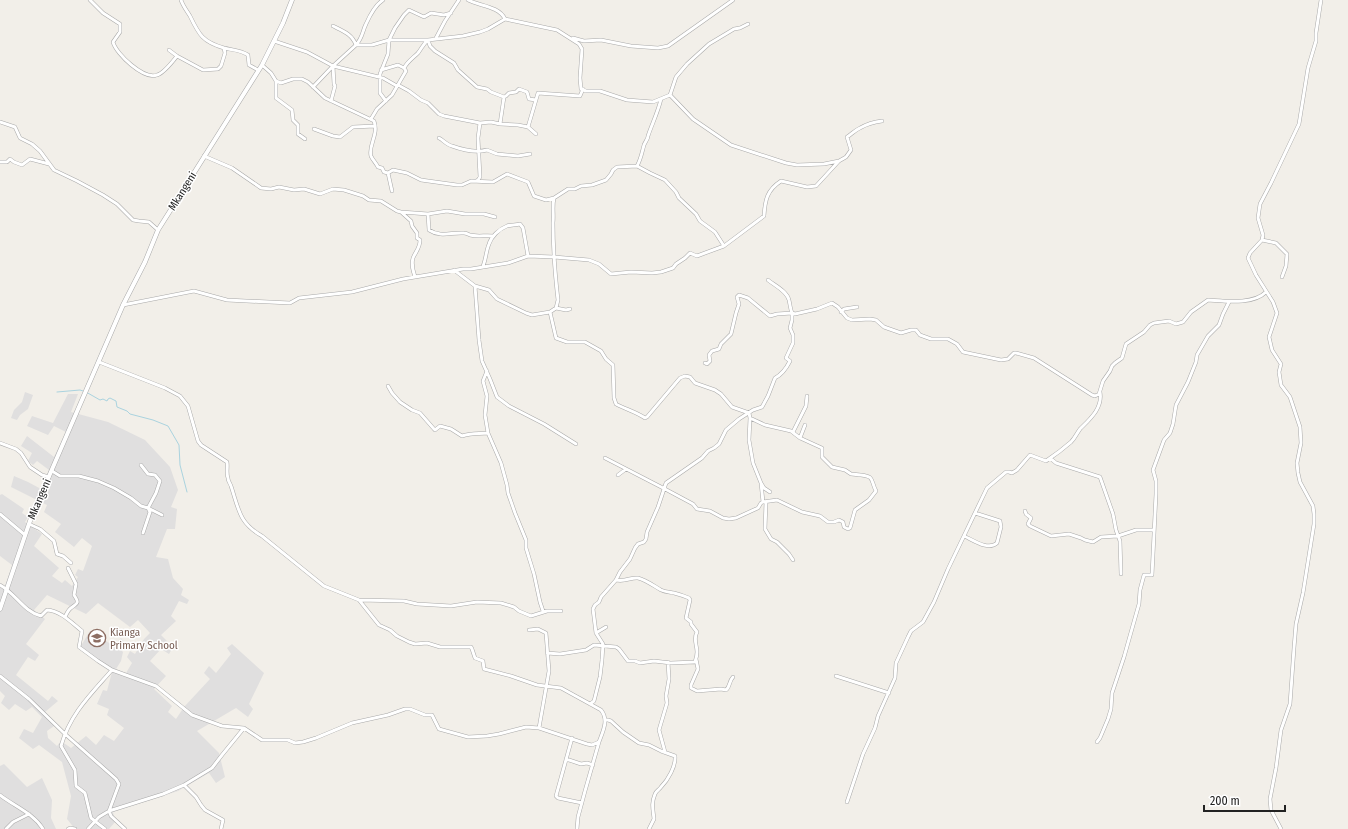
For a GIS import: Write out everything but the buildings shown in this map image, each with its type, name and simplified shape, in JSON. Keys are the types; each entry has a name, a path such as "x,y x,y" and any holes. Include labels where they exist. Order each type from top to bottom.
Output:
{"street":[{"path":"90,0 102,13 120,24 120,32 113,42 114,47 127,62 145,75 157,76 178,56"},
{"path":"181,0 197,32 208,42 224,48 243,51 248,55 249,65 258,70"},
{"name":"Mkangeni","path":"0,609 29,524 123,305 145,262 158,230 262,65 286,16 292,0"},
{"path":"313,87 362,38 366,23 377,4 383,0"},
{"path":"436,38 459,0"},
{"path":"468,0 494,9 504,16 505,19"},
{"path":"569,38 584,41 601,40 631,46 658,48 668,46 733,0"},
{"path":"1281,829 1271,810 1270,798 1281,730 1290,704 1296,624 1303,593 1314,524 1314,514 1313,506 1300,482 1297,463 1301,443 1300,428 1290,397 1282,385 1279,372 1281,364 1270,344 1269,337 1277,313 1273,302 1248,258 1250,253 1262,240 1263,235 1258,218 1260,204 1299,124 1308,68 1316,42 1316,26 1321,0"},
{"path":"386,101 380,93 379,78 388,54 389,40 404,15 409,10 424,17 431,13 444,15 451,12"},
{"path":"356,44 372,45 389,40 428,40 463,36 488,29 505,19 553,29 579,44 582,49 580,78 581,89 583,89"},
{"path":"670,96 676,77 694,56 709,44 734,29 744,27 748,24"},
{"path":"334,26 349,34 354,39 356,44"},
{"path":"371,119 377,108 392,95 406,71 404,68 409,60 428,40"},
{"path":"428,40 430,46 435,51 454,63 458,70 477,87 487,89 504,97"},
{"path":"274,41 307,52 333,66 388,80 409,91 428,104 439,114 480,123 491,122 500,124 518,124 528,127 536,134"},
{"path":"169,50 203,70 218,69 221,66 224,56 224,48"},
{"path":"262,65 271,73 276,81 276,98 292,110 293,120 298,125 298,134 304,139"},
{"path":"381,70 398,65 404,68"},
{"path":"331,101 335,86 333,66"},
{"path":"276,81 281,83 293,79 302,79 324,98 374,121 375,135 372,143 371,154 378,167 382,168 384,172 388,173 392,191"},
{"path":"500,124 504,97 510,92 516,92 519,89 527,92 529,99 536,100"},
{"path":"583,89 600,91 627,100 653,102 670,96"},
{"path":"528,127 538,93 580,96 583,89"},
{"path":"670,96 693,119 732,145 786,163 797,165 824,164 839,161"},
{"path":"637,166 661,99"},
{"path":"123,305 194,291 227,300 290,303 300,298 352,292 415,277 508,263 528,256 589,260 600,264 611,274 661,272 673,268 690,253 697,256 724,246 764,217 765,202 771,188 781,181 807,187 816,186 839,161 846,157 851,150 846,137 858,128 870,123 882,121"},
{"path":"0,122 15,127 20,138 32,144 40,151 54,170 88,186 117,204 133,220 149,222 158,230"},
{"path":"476,182 480,177 478,138 480,123"},
{"path":"314,129 340,137 353,127 375,126"},
{"path":"439,138 452,146 466,150 487,150 497,154 518,156 530,154"},
{"path":"204,156 232,168 261,188 271,189 279,187 294,190 304,189 320,194 333,189 344,190 363,196 369,200 380,201 401,212 428,214 447,212 484,214 495,217"},
{"path":"0,162 7,162 10,159 22,165 30,159 49,164"},
{"path":"388,173 393,170 407,173 421,180 457,186 467,182 493,182 507,174 528,182 534,196 546,200 554,198 568,189 592,185 606,180 616,167 637,166 665,180 676,192 679,198 696,214 700,221 715,232 724,246"},
{"path":"454,270 475,286 489,290 497,300 526,313 532,315 550,312 556,308 558,300 552,213 554,198"},
{"path":"401,212 411,222 412,226 418,233 417,238 420,240 420,245 412,266 415,277"},
{"path":"428,214 429,230 433,232 444,235 466,233 470,235 493,236"},
{"path":"483,266 487,257 489,243 493,236 507,226 520,224 524,228 528,256"},
{"path":"1262,240 1276,243 1287,254 1286,266 1282,277"},
{"path":"590,704 594,701 600,677 603,646 596,634 592,608 599,602 601,597 616,580 638,544 644,542 646,539 647,532 665,489 666,483 702,458 708,451 719,444 726,430 750,413 762,407 775,378 778,377 790,361 786,358 793,343 793,335 790,328 792,313 789,298 768,280"},
{"path":"475,286 482,361 497,397 509,406 544,424 576,444"},
{"path":"705,363 707,364 710,361 710,354 712,351 719,349 721,344 731,334 739,304 737,297 739,295 748,298 770,316 805,312 832,303 836,305 847,318 852,320 876,320 884,327 901,333 916,330 920,335 931,339 948,339 957,344 962,352 1001,360 1008,359 1016,352 1034,358 1095,396 1099,394 1103,381 1112,366 1122,358 1126,344 1144,332 1150,325 1169,321 1180,324 1191,312 1208,300 1229,302 1247,301 1266,292"},
{"path":"1097,742 1111,709 1112,693 1124,657 1144,575 1152,575 1156,494 1156,481 1153,474 1155,465 1164,440 1170,433 1176,405 1188,382 1196,362 1197,355 1208,336 1219,325 1222,314 1229,302"},
{"path":"841,312 844,309 857,307"},
{"path":"556,308 566,310 570,309"},
{"path":"550,312 556,338 567,342 585,342 601,351 606,359 614,365 614,398 616,404 645,418 680,378 685,376 690,377 695,384 715,390 721,394 732,407 750,413"},
{"path":"99,362 165,388 180,396 188,406 198,441 201,445 227,462 227,477 244,522 252,531 262,536 324,586 359,600 404,601 417,604 451,606 477,602 495,603 514,607 519,611 532,616 543,611 561,611"},
{"path":"487,371 483,381 486,396 485,416 488,433 501,463 508,493 526,540 526,548 543,611"},
{"path":"388,386 400,402 412,410 420,413 435,430 440,426 451,429 462,436 472,433 488,433"},
{"path":"847,802 863,754 876,728 878,716 895,678 896,663 911,631 923,622 934,602 948,569 987,488 1006,472 1012,473 1018,470 1030,455 1046,461 1070,443 1080,429 1084,427 1094,415 1101,400 1100,390"},
{"path":"793,432 806,406 808,396"},
{"path":"750,413 748,440 752,463 760,483 764,502 765,529 771,539 778,542 793,560"},
{"path":"605,458 693,504 697,509 710,511 723,518 729,519 746,515 758,508 761,503 777,500 802,512 820,516 828,522 839,520 843,522 844,526 848,529 850,528 855,510 869,500 876,491 871,478 866,475 851,474 845,470 835,468 822,457 822,448 800,438 793,432 765,425 750,418"},
{"path":"800,438 805,425"},
{"path":"0,443 16,449 21,453 30,467 42,475 49,477"},
{"path":"1050,458 1056,463 1100,477 1113,514 1120,541 1121,574"},
{"path":"141,464 148,474 155,475 160,480 156,493 148,508 150,512 143,533"},
{"path":"618,474 626,469"},
{"path":"52,471 60,476 79,476 98,481 131,498 141,506 162,515"},
{"path":"760,483 770,492"},
{"path":"1025,511 1031,518 1028,522 1030,526 1051,536 1069,534 1093,542 1101,537 1118,536 1136,530 1154,530"},
{"path":"964,536 986,546 991,547 997,543 1001,528 1000,521 975,513"},
{"path":"0,514 25,535"},
{"path":"29,524 40,529 54,541 57,554 63,556 71,563"},
{"path":"65,617 71,608 77,603 74,595 76,584 68,568"},
{"path":"616,580 622,581 640,578 667,592 689,598 690,600 686,618 691,622 697,632 695,634 695,644 698,669 691,685 693,690 726,690 733,676"},
{"path":"0,585 7,589 35,615 41,616 47,610 54,611 65,617 82,631 79,646 98,662 112,670 156,686 192,715 222,726 244,728 262,740 288,740 295,743 303,742 322,736 352,723 410,709 425,715 432,714 439,729 468,737 487,736 526,727 539,728 587,744 596,744 599,742"},
{"path":"359,600 379,625 390,630 408,642 440,647 471,647 475,658 483,661 484,669 537,684 560,688 601,710 606,720 578,817 577,829"},
{"path":"596,634 606,627"},
{"path":"529,630 538,629 546,633 549,671 539,728"},
{"path":"547,653 560,654 586,650 594,646 603,646 616,647 628,661 640,663 654,661 694,662 696,658"},
{"path":"665,752 659,730 667,703 666,696 670,679 668,662"},
{"path":"105,829 91,818 85,793 76,786 75,770 61,746 76,712 112,670"},
{"path":"0,676 29,699 65,734 116,779 119,784 109,811 111,816 125,829"},
{"path":"836,676 888,693"},
{"path":"606,720 611,721 623,732 639,743 649,745 675,756 676,759 668,779 656,792 653,803 654,819 649,829"},
{"path":"88,829 95,821 109,811 161,795 184,785 212,768 244,728"},
{"path":"572,738 556,796 558,798 582,803"},
{"path":"566,759 581,764 588,763 593,765"},
{"path":"184,785 196,797 205,810 223,820 221,829"},
{"path":"0,795 10,803 29,814 40,824 43,829"},
{"path":"6,829 15,821 29,814"},
{"path":"68,829 75,829"}],"shaded area":[{"path":"25,392 33,395 28,409 20,415 17,420 11,418 14,410 22,402"},
{"path":"68,394 78,394 71,412 108,422 145,440 170,467 178,490 171,507 177,509 175,529 167,529 156,557 168,559 173,578 183,589 181,595 189,600 187,604 179,601 171,616 176,621 161,635 173,647 169,654 161,649 150,661 166,676 154,689 172,706 168,712 176,719 184,707 210,679 204,673 209,666 216,673 231,654 227,648 232,644 264,673 249,704 253,709 248,717 236,708 197,731 219,753 225,777 216,783 209,773 178,791 113,812 115,822 109,829 75,829 67,819 71,796 62,762 39,745 33,749 19,738 24,729 33,733 42,717 32,707 26,711 15,704 9,710 1,703 5,696 0,691 0,584 5,586 12,565 0,556 0,495 2,494 24,509 22,513 28,517 25,522 42,534 34,546 59,568 52,576 62,583 65,580 72,586 78,577 75,575 78,569 83,571 92,546 82,538 74,547 55,532 61,524 44,512 47,505 11,487 14,476 41,489 49,470 37,461 33,465 28,461 32,453 21,446 27,436 54,457 66,432 54,426 48,435 27,426 32,416 53,423","holes":["47,595 86,614 98,603 130,627 138,620 150,633 144,639 135,654 130,651 127,657 132,663 126,673 116,669 121,661 123,652 120,649 124,642 121,638 114,646 90,631 79,649 112,672 107,691 103,690 97,704 109,709 107,715 124,728 114,741 104,735 96,745 86,736 71,748 61,741 57,746 48,738 47,731 57,724 45,712 58,701 52,696 48,701 16,675 28,657 35,661 39,655 26,644 45,619 34,610"]},
{"path":"4,764 27,787 42,778 52,800 51,818 56,829 0,829 0,766"}],"waterway":[{"path":"57,392 83,391"},
{"path":"86,392 100,400 103,399 107,401 110,398 116,401 117,407 127,411 130,414 153,420 168,426 179,445 180,465 187,492"}],"place":[{"name":"Kianga Primary School","path":"97,638"}]}
